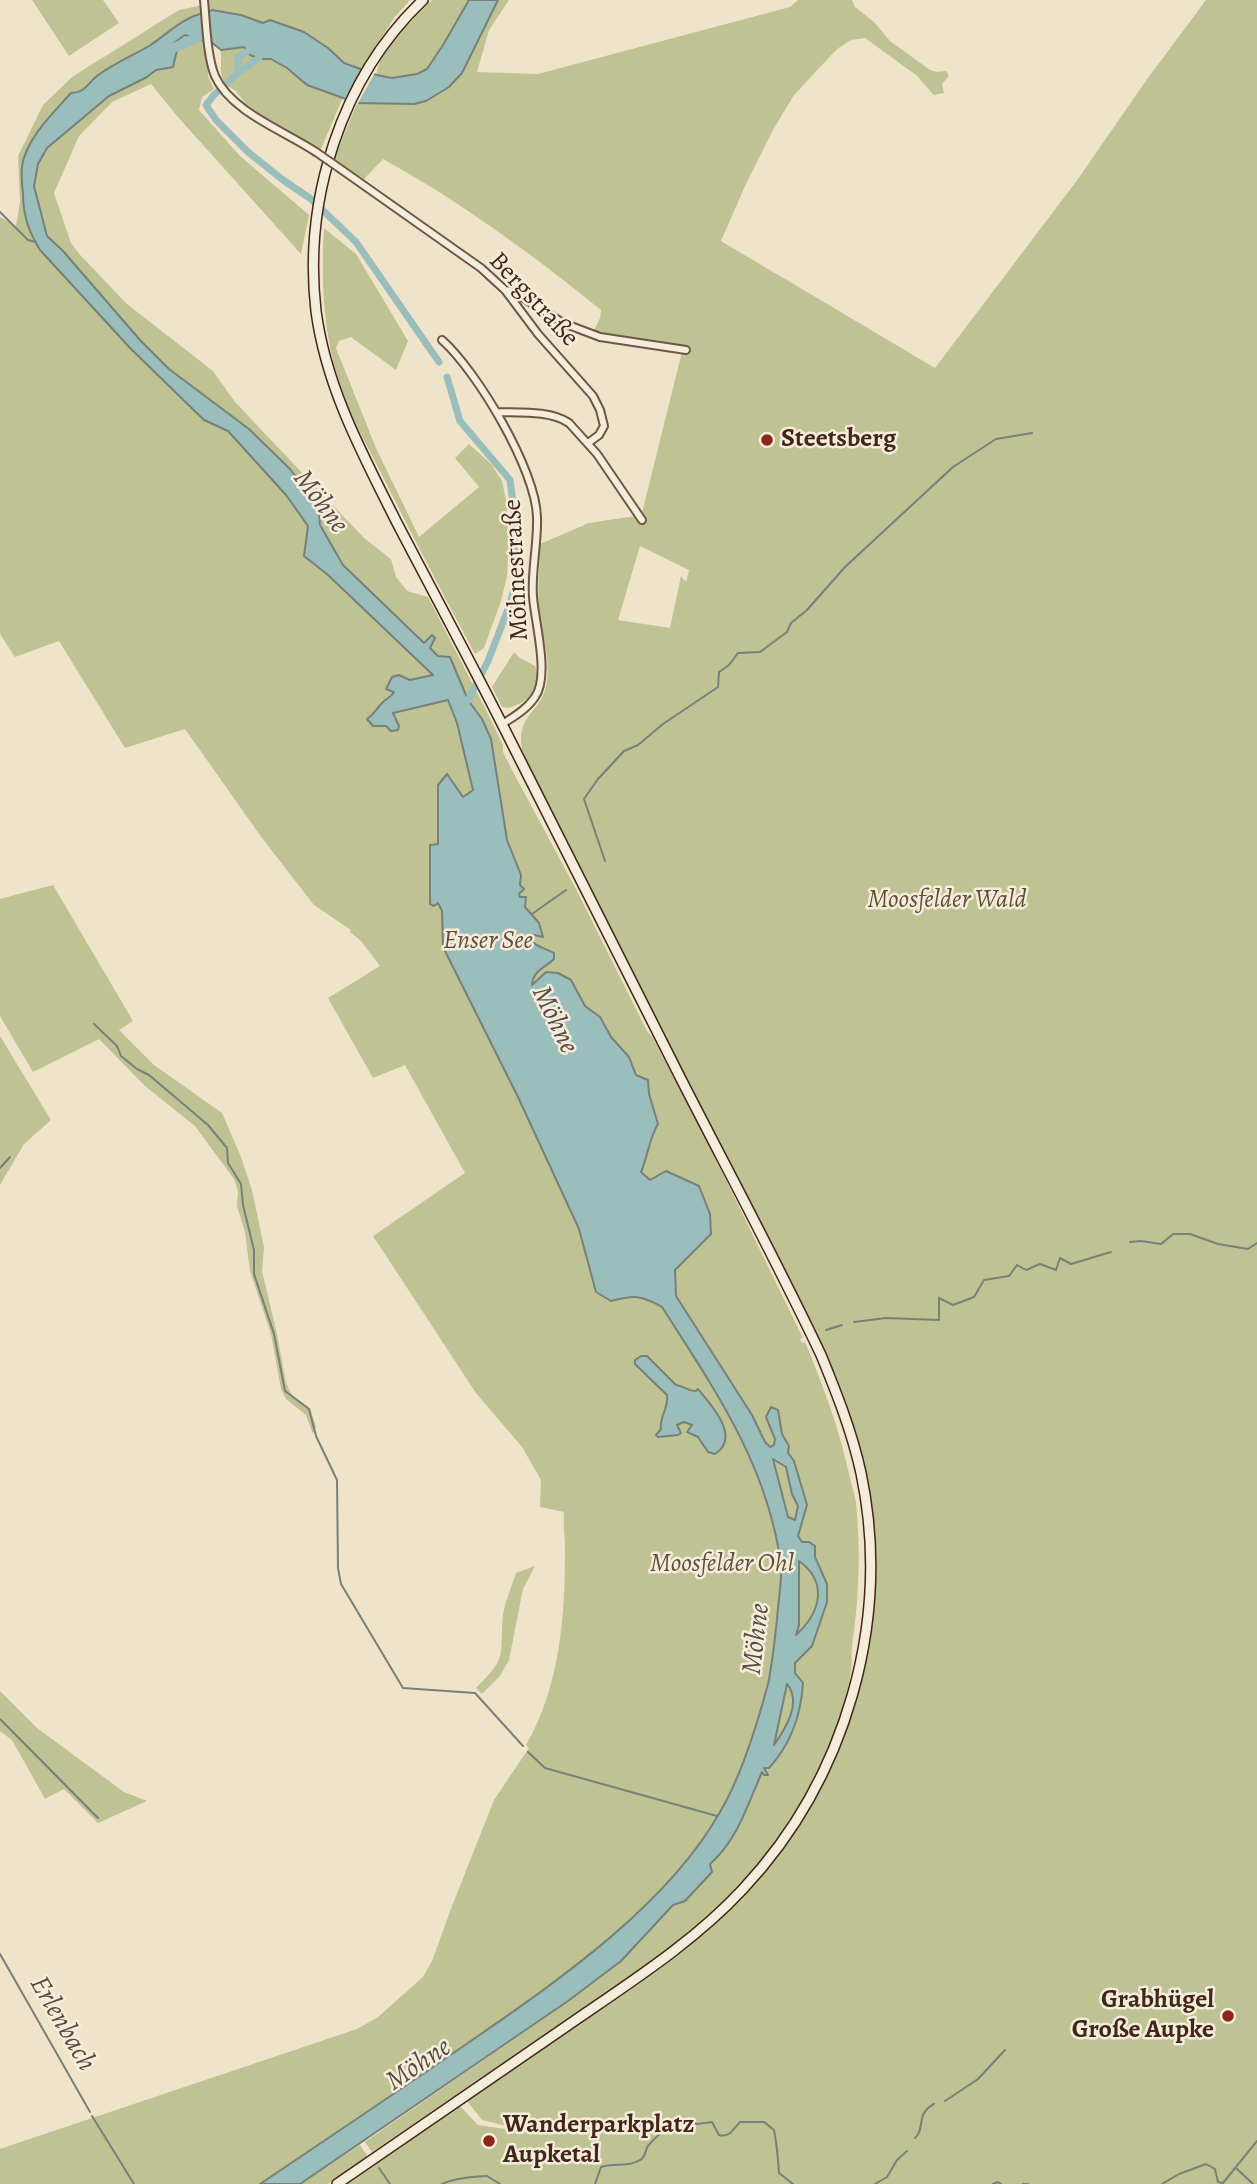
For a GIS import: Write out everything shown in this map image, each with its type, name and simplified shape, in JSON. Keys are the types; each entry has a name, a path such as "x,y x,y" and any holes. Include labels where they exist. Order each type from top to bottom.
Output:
{"main road":[{"path":"337,2184 633,1981 700,1929 743,1889 795,1823 832,1753 849,1708 861,1661 868,1623 870,1582 866,1506 854,1446 835,1390 807,1326 502,724 363,457 334,389 316,310 314,265 320,195 334,142 351,103 372,63 401,23 422,0"}],"street":[{"name":"Bergstraße","path":"204,2 211,56 215,76 220,85 253,115 342,170 481,268 505,290 537,334 593,396 604,426 599,435 588,443"},
{"path":"505,290 514,292 563,323 600,337 686,351"},
{"name":"Möhnestraße","path":"442,340 454,351 496,412 514,444 532,485 537,515 533,590 542,670 541,684 535,698 526,708 502,724"},
{"path":"496,412 564,419 588,443 642,520"}],"green space":[{"path":"32,0 103,0 119,23 69,56"},
{"path":"208,0 410,0 394,18 361,69 344,63 304,32 270,20 263,23 227,11 207,13"},
{"path":"432,0 469,0 437,57 425,70 414,75 377,75 378,66 390,46"},
{"name":"Moosfelder Wald","path":"498,0 509,0 489,30 477,72 538,74 790,7 798,0 852,0 855,7 874,22 890,41 930,70 946,71 949,76 942,84 944,93 934,95 916,75 865,38 851,40 837,49 794,95 745,186 721,241 935,368 1078,179 1206,0 1257,0 1257,2184 348,2184 460,2106 478,2125 540,2134 482,2120 467,2101 723,1910 795,1823 849,1709 870,1582 861,1474 821,1355 588,896 522,750 522,729 543,695 548,677 538,602 540,544 589,523 635,516 640,521 683,348 593,332 601,310 468,211 383,159 364,179 334,159 357,103 426,101 462,73","holes":["640,546 689,570 686,582 681,576 670,628 618,620"]},
{"name":"Moosfelder Ohl","path":"203,5 209,56 208,76 214,89 202,97 199,110 240,156 309,215 301,254 151,84 112,102 79,136 54,193 71,243 127,304 213,371 235,402 364,538 391,559 396,577 407,591 428,597 487,712 512,770 705,1137 803,1338 800,1339 802,1343 805,1342 825,1392 846,1460 858,1521 859,1557 851,1672 841,1714 827,1754 809,1792 761,1862 732,1893 702,1923 669,1950 372,2152 365,2142 550,2014 537,1996 260,2184 0,2184 0,2149 357,2029 378,2017 423,1977 432,1961 494,1800 529,1748 526,1745 546,1699 553,1675 562,1626 565,1575 564,1512 540,1507 541,1480 522,1447 476,1393 373,1236 465,1173 405,1065 373,1078 328,998 380,966 351,930 314,905 262,838 185,729 125,748 59,641 15,657 0,634 0,217 16,226 20,203 18,156 43,105 72,77 179,10","holes":["181,21 192,38 185,34 171,45 173,67 156,70 109,96 47,148 38,164 34,186 42,217 22,164 34,139 52,114 98,75 151,45"]},
{"path":"244,46 250,55 270,59 287,68 307,85 343,97 321,149 256,118 236,91 225,84 221,73 221,50"},
{"path":"324,228 356,254 408,341 396,370 351,337 339,341 336,348 376,448 419,537 479,487 455,458 469,444 492,465 502,481 507,505 509,542 507,576 484,648 475,654 367,446 344,394 326,325 323,286"},
{"path":"514,652 535,666 537,681 528,698 508,708 502,707 492,687"},
{"path":"53,885 133,1021 119,1030 154,1065 222,1113 252,1190 264,1247 262,1271 286,1383 292,1395 310,1408 316,1427 313,1434 306,1415 286,1399 281,1389 271,1334 250,1271 234,1179 195,1126 145,1086 99,1039 33,1072 0,1016 0,899"},
{"path":"0,1036 51,1120 24,1144 0,1185"},
{"path":"535,1566 523,1589 509,1660 500,1676 482,1694 476,1688 498,1662 504,1610 516,1573"},
{"path":"0,1691 37,1728 124,1792 147,1801 98,1823 64,1789 45,1799 12,1740 0,1731"},
{"path":"360,2145 368,2157 328,2184 300,2184"}],"water":[{"path":"469,0 498,0 462,73 449,87 426,101 414,104 357,103 307,85 287,68 271,59 250,55 244,47 221,50 210,41 207,13 212,10 241,15 263,23 270,20 304,32 344,63 392,78 417,74 427,69"},
{"name":"Enser See","path":"204,13 207,42 185,35 171,45 177,50 173,67 156,70 109,96 47,148 38,164 34,186 47,236 169,369 249,429 290,469 319,507 320,525 343,565 424,643 432,635 435,638 430,648 438,656 450,657 468,700 482,719 491,739 507,840 521,875 520,885 524,889 519,894 520,897 526,897 525,907 539,923 543,937 530,934 529,938 554,953 554,959 537,973 532,985 546,972 558,973 571,980 585,1006 600,1017 611,1037 629,1057 636,1075 648,1080 649,1094 658,1124 641,1172 650,1180 666,1171 699,1186 710,1214 711,1234 675,1270 676,1296 770,1447 774,1445 775,1439 766,1417 771,1407 778,1410 782,1434 789,1446 788,1453 794,1461 807,1505 798,1536 802,1542 815,1546 815,1557 827,1584 827,1602 812,1646 795,1663 795,1673 803,1683 794,1728 777,1759 769,1768 764,1768 768,1775 762,1772 735,1833 710,1864 712,1872 685,1901 673,1905 621,1961 568,2001 300,2184 260,2184 478,2036 578,1964 643,1908 698,1845 720,1812 735,1782 759,1716 772,1662 781,1568 774,1528 751,1461 719,1398 662,1307 637,1297 611,1301 596,1292 579,1229 518,1097 443,947 442,911 438,903 434,906 430,904 430,845 438,844 438,785 447,774 463,797 473,790 457,723 448,700 393,713 398,730 373,726 367,719 394,692 386,689 392,677 399,675 410,680 433,675 328,575 304,556 308,526 286,495 228,431 204,420 131,349 40,250 30,230 24,209 22,166 29,146 41,127 71,93 83,90 103,72 196,15","holes":["773,1459 786,1467 792,1494 798,1506 795,1520 788,1517","799,1561 815,1579 818,1588 818,1598 811,1617 796,1635 799,1625","787,1684 791,1691 793,1707 774,1745"]},
{"path":"647,1356 676,1385 693,1391 698,1389 710,1403 725,1430 723,1447 715,1454 708,1452 698,1437 687,1432 692,1425 684,1422 677,1425 681,1433 678,1435 656,1435 661,1429 667,1395 635,1364 635,1360"}],"pier":[{"path":"363,66 376,71 357,105 344,101"}],"waterway":[{"name":"Möhne","path":"162,53 205,34"},
{"path":"248,51 238,57 238,73 206,105 216,120 248,152 311,199 356,242 439,362"},
{"path":"238,73 259,58"},
{"path":"0,212 28,240 36,242"},
{"path":"447,377 460,421 510,480 518,542 517,578 510,604 488,661 464,708"},
{"path":"605,861 584,799 624,751 638,745 663,724 718,687 719,672 729,665 738,653 760,652 787,632 791,623 807,610 845,567 953,467 996,439 1032,433"},
{"path":"532,914 566,890"},
{"path":"94,1024 117,1046 121,1056 149,1075 208,1125 227,1148 228,1163 241,1184 254,1250 254,1274 274,1334 285,1391 309,1409 316,1436 337,1480 338,1568 341,1584 403,1688 475,1693 523,1746"},
{"path":"0,1168 10,1157"},
{"path":"1130,1242 1161,1244 1173,1234 1190,1234 1218,1244 1248,1249 1257,1243"},
{"path":"854,1322 886,1318 939,1320 939,1298 953,1305 974,1297 984,1280 1009,1276 1017,1265 1026,1270 1040,1264 1056,1270 1060,1258 1071,1264 1111,1252"},
{"path":"826,1330 842,1325"},
{"path":"0,1719 98,1818"},
{"path":"528,1752 545,1768 717,1816"},
{"name":"Erlenbach","path":"0,1954 90,2112"},
{"path":"945,2101 978,2079 1005,2050"},
{"path":"915,2138 925,2112 934,2104"},
{"name":"Erlenbach","path":"92,2116 134,2184"},
{"path":"595,2184 601,2167 630,2164 640,2160 655,2138 685,2118 697,2124 712,2122 719,2135 723,2136 740,2122 764,2122 774,2130 779,2173 793,2184"},
{"path":"1162,2184 1206,2164 1215,2169 1218,2182 1223,2183 1257,2141"},
{"path":"875,2184 887,2177 897,2160 907,2151"},
{"path":"379,2168 390,2184"},
{"path":"1236,2168 1253,2184"},
{"path":"442,2184 458,2179 487,2176 500,2184"},
{"path":"993,2184 1001,2184"},
{"path":"1023,2184 1028,2184"}],"place":[{"name":"Steetsberg","path":"767,440"},
{"name":"Grabhügel Große Aupke","path":"1228,2016"},
{"name":"Wanderparkplatz Aupketal","path":"489,2141"}]}
